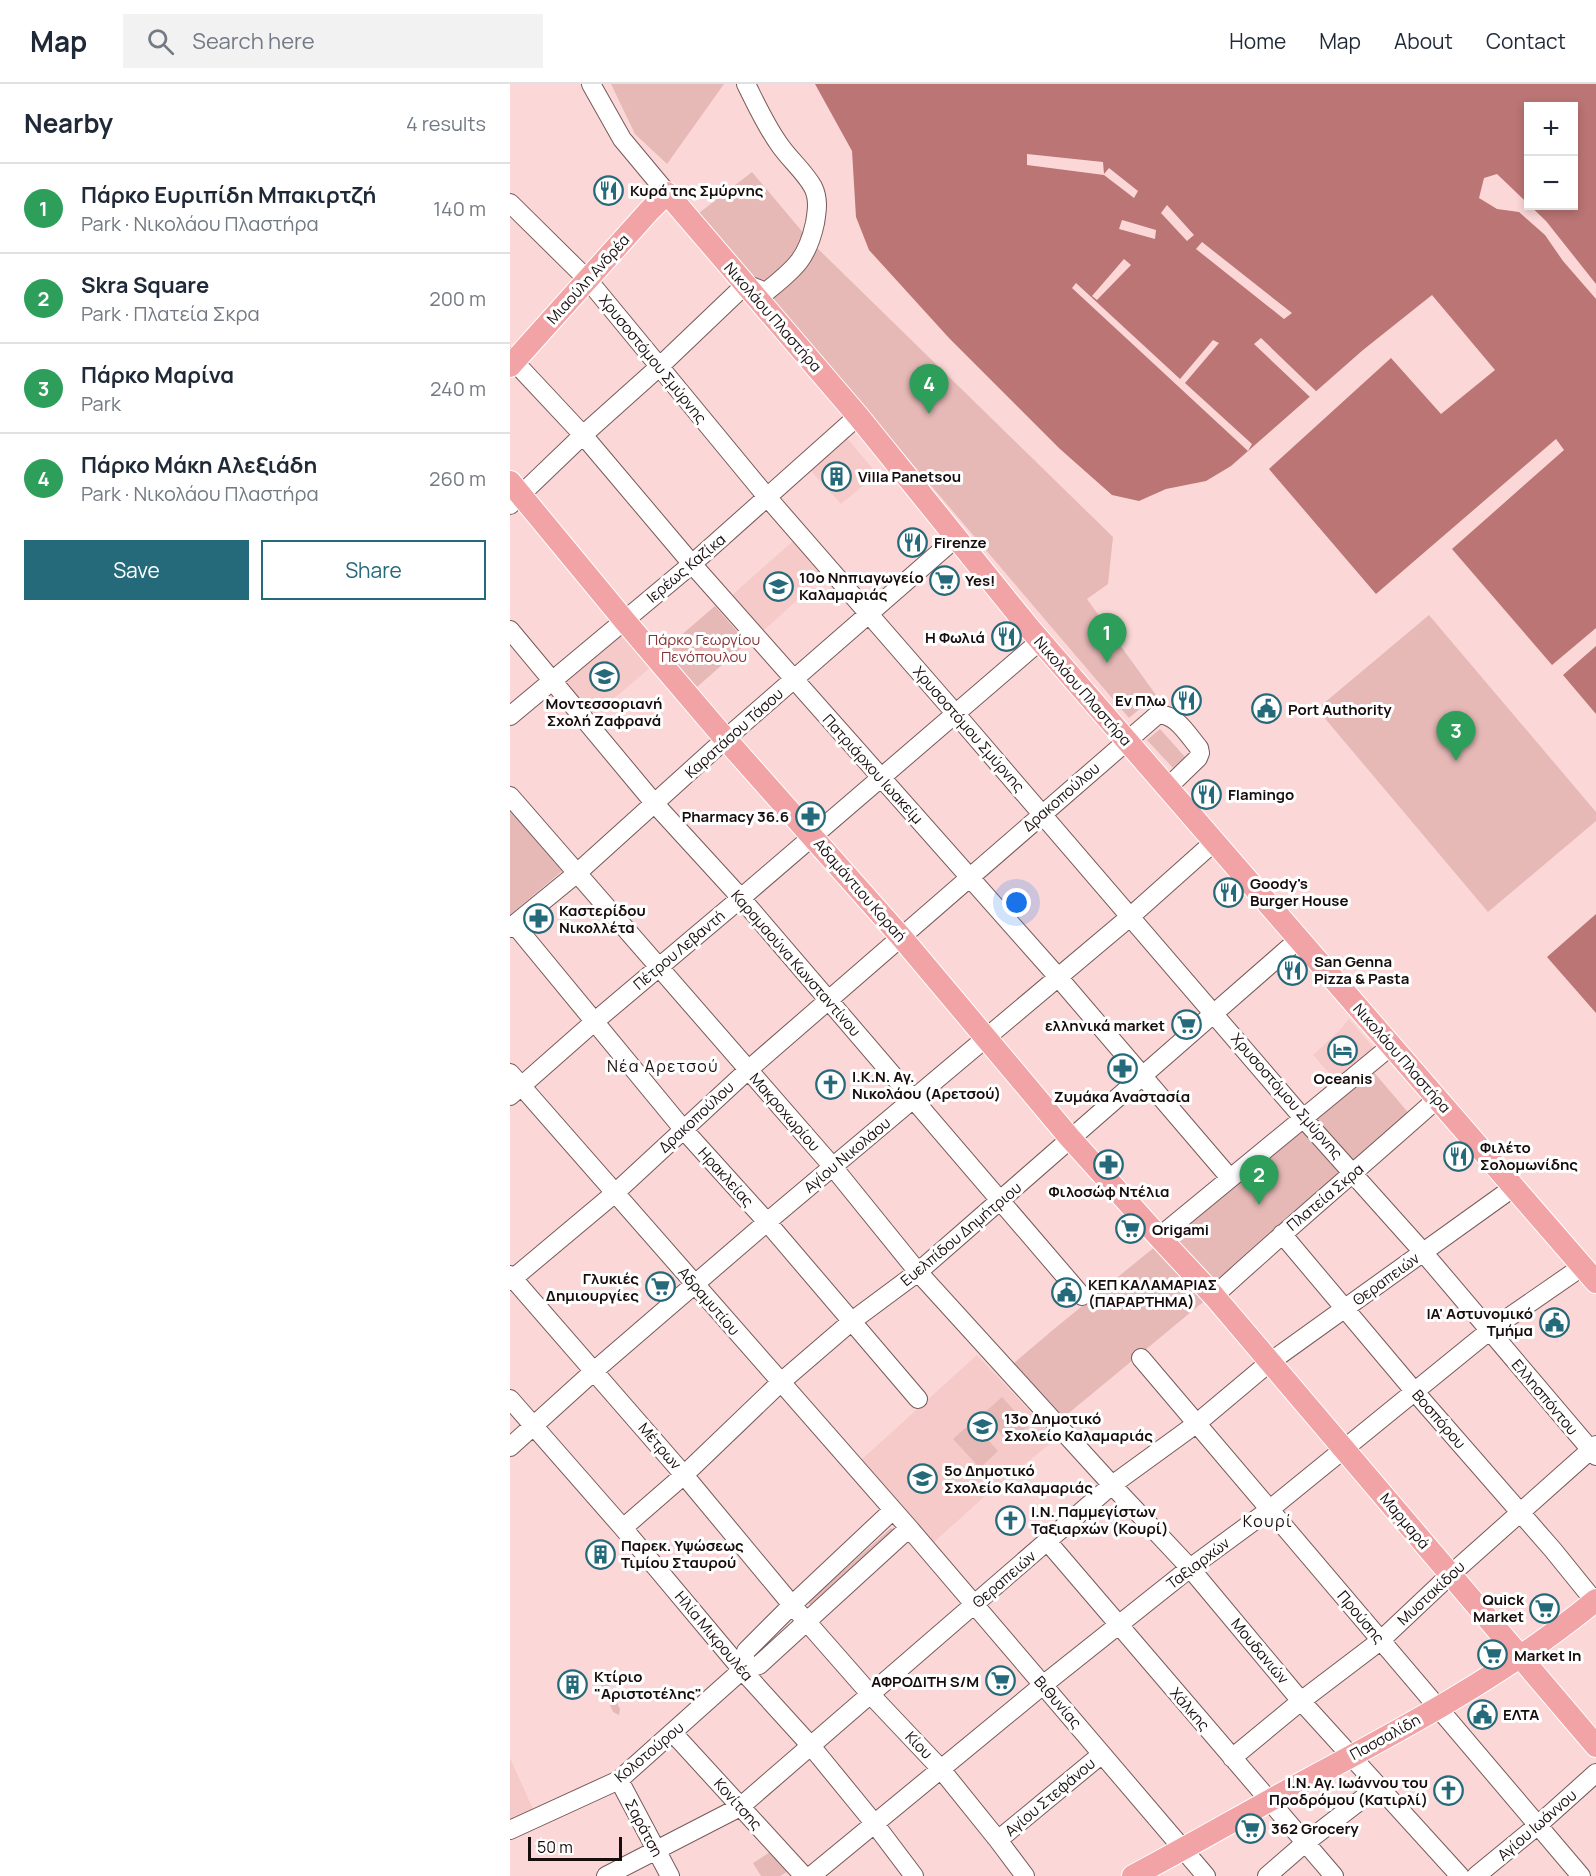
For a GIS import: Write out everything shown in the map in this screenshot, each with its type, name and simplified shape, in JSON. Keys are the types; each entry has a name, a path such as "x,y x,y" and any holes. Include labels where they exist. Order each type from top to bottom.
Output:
{"main road":[{"name":"Μιαούλη Ανδρέα","path":"511,362 667,193"},
{"name":"Νικολάου Πλαστήρα","path":"667,193 858,416 1040,641 1589,1274"},
{"name":"Αδαμάντιου Κοραή","path":"514,494 902,938 1070,1138 1214,1296"},
{"name":"Μαρμαρά","path":"1214,1296 1596,1746"},
{"name":"Πασσαλίδη","path":"1133,1876 1438,1708 1520,1657 1596,1602"}],"street":[{"name":"Νικολάου Πλαστήρα","path":"591,84 622,139 667,193"},
{"path":"514,494 659,367 746,284 766,292 803,258 811,242 817,211 813,188 778,144 746,84"},
{"name":"Χρυσοστόμου Σμύρνης","path":"510,204 588,280 767,497 1354,1174"},
{"name":"Πατριάρχου Ιωακείμ","path":"511,362 583,435 692,564 1058,977 1230,1178"},
{"name":"Ιερέως Καζίκα","path":"510,716 692,564 858,416"},
{"name":"Καρατάσου Τάσου","path":"512,926 576,874 957,537"},
{"name":"Καραμαούνα Κωνσταντίνου","path":"510,630 655,804 741,898 1082,1296"},
{"name":"Πέτρου Λεβαντή","path":"514,1085 594,1022 741,898 1040,641"},
{"name":"Δρακοπούλου","path":"511,1278 615,1193 748,1070 1126,741 1157,715 1164,714 1172,716 1199,748 1200,753 1198,758 1167,788"},
{"name":"Μακροχωρίου","path":"510,796 833,1167 918,1272 1060,1426"},
{"name":"Αγίου Νικολάου","path":"510,1447 594,1371 767,1222 1131,916 1214,842"},
{"name":"Ηρακλείας","path":"512,926 683,1129 767,1222 918,1399"},
{"name":"Ευελπίδου Δημήτριου","path":"623,1528 684,1475 781,1382 852,1321 918,1272 1299,939"},
{"path":"1159,1237 1391,1046"},
{"name":"Αδραμυτίου","path":"514,1085 615,1193 909,1528"},
{"name":"Πλατεία Σκρα","path":"1214,1296 1437,1099"},
{"name":"Ελλησπόντου","path":"1354,1174 1594,1451"},
{"name":"Θεραπειών","path":"606,1876 740,1807 1112,1485 1196,1424 1270,1362 1514,1187"},
{"name":"Βοσπόρου","path":"1282,1234 1596,1602"},
{"name":"Ταξιαρχών","path":"811,1876 1043,1685 1191,1568 1269,1510 1489,1331 1589,1274"},
{"name":"Μέτρων","path":"511,1278 684,1475 806,1621"},
{"name":"Προύσης","path":"1141,1358 1581,1876"},
{"name":"Ηλία Μικρουλέα","path":"510,1399 623,1528 742,1670 811,1746 914,1876"},
{"name":"Μουδανιών","path":"1060,1426 1191,1568 1301,1701 1460,1876"},
{"name":"Μυστακίδου","path":"1232,1758 1301,1701 1380,1641 1450,1575 1594,1451"},
{"name":"Κολοτούρου","path":"742,1670 746,1651 893,1510"},
{"name":"Κολοτούρου","path":"510,1830 619,1780 742,1670 759,1665 909,1528"},
{"name":"Βιθυνίας","path":"909,1528 1206,1876"},
{"name":"Χάλκης","path":"1047,1541 1334,1876"},
{"name":"Κίου","path":"806,1621 871,1695 940,1768 1025,1876"},
{"name":"Κονίτσης","path":"673,1733 804,1876"},
{"name":"Αγίου Στεφάνου","path":"998,1840 1102,1754"},
{"name":"Αγίου Ιωάννου","path":"1476,1876 1538,1826 1596,1773"},
{"name":"Σαράτση","path":"619,1780 670,1876"},
{"path":"1267,1876 1305,1843 1379,1786"}],"shaded area":[{"path":"815,84 1596,84 1596,628 1552,665 1452,549 1564,450 1556,439 1376,594 1269,469 1391,358 1441,414 1495,370 1432,295 1363,350 1231,466 1206,481 1166,489 1139,501 1112,495 1060,449 949,338 869,250 856,217 852,151"},
{"path":"847,438 877,474 841,504 810,470"},
{"name":"10ο Νηπιαγωγείο Καλαμαριάς","path":"793,541 824,576 763,631 731,596"},
{"name":"Μοντεσσοριανή Σχολή Ζαφρανά","path":"620,630 651,667 593,716 562,680"},
{"path":"1596,646 1596,714 1563,675"},
{"path":"1596,914 1596,1013 1547,957"},
{"name":"Oceanis","path":"1349,1019 1374,1048 1336,1081 1313,1055"},
{"path":"977,1355 1056,1439 984,1497 934,1542 861,1460"},
{"path":"510,1758 533,1809 510,1820"}],"green space":[{"path":"611,84 724,84 667,164 635,134"},
{"path":"752,172 811,242 1113,537 1108,584 1087,599 1156,695 1129,718 766,292 783,272 759,284 699,213"},
{"name":"Πάρκο Γεωργίου Πενόπουλου","path":"715,606 747,643 697,687 664,650"},
{"path":"1429,615 1596,812 1596,821 1488,912 1317,709"},
{"path":"1160,729 1185,757 1173,768 1147,740"},
{"path":"510,811 562,871 510,915"},
{"path":"1372,1070 1412,1117 1214,1293 1064,1417 1014,1363"},
{"path":"1002,1397 1028,1426 1009,1443 983,1414"},
{"path":"972,1422 998,1451 980,1468 953,1439"},
{"path":"891,1528 896,1532 811,1606 808,1602"},
{"path":"601,1669 620,1709 619,1715 613,1712 595,1672"},
{"path":"770,1852 787,1872 780,1876 761,1876 753,1863"}],"pier":[{"path":"1027,154 1103,162 1104,174 1109,168 1138,191 1134,198 1104,175 1027,165"},
{"path":"1497,174 1524,200 1524,210 1535,210 1546,221 1596,284 1596,299 1563,261 1545,235 1519,212 1497,209 1479,198 1484,178"},
{"path":"1167,205 1194,235 1187,241 1161,213"},
{"path":"1122,220 1156,230 1155,239 1119,229"},
{"path":"1202,242 1292,313 1284,319 1196,249"},
{"path":"1124,259 1131,265 1097,300 1092,296"},
{"path":"1076,283 1180,379 1213,340 1219,343 1185,383 1252,444 1248,451 1072,288"},
{"path":"1261,338 1317,392 1310,397 1254,344"},
{"path":"1556,441 1562,450 1454,545 1560,449 1555,443 1447,536"}],"place":[{"name":"Κυρά της Σμύρνης","path":"609,190"},
{"name":"Πάρκο Μάκη Αλεξιάδη","path":"929,414"},
{"name":"Villa Panetsou","path":"837,476"},
{"name":"Firenze","path":"913,542"},
{"name":"Yes!","path":"944,580"},
{"name":"10ο Νηπιαγωγείο Καλαμαριάς","path":"778,586"},
{"name":"Η Φωλιά","path":"1006,637"},
{"name":"Πάρκο Ευριπίδη Μπακιρτζή","path":"1107,663"},
{"name":"Μοντεσσοριανή Σχολή Ζαφρανά","path":"604,676"},
{"name":"Εν Πλω","path":"1187,700"},
{"name":"Port Authority","path":"1267,709"},
{"name":"Πάρκο Μαρίνα","path":"1456,761"},
{"name":"Flamingo","path":"1207,794"},
{"name":"Pharmacy 36.6","path":"810,816"},
{"name":"Goody's Burger House","path":"1229,892"},
{"name":"Καστερίδου Νικολλέτα","path":"538,919"},
{"name":"San Genna Pizza & Pasta","path":"1293,970"},
{"name":"ελληνικά market","path":"1186,1025"},
{"name":"Oceanis","path":"1343,1051"},
{"name":"Ζυμάκα Αναστασία","path":"1122,1069"},
{"name":"Ι.Κ.Ν. Αγ. Νικολάου (Αρετσού)","path":"831,1085"},
{"name":"Φιλέτο Σολομωνίδης","path":"1459,1156"},
{"name":"Φιλοσώφ Ντέλια","path":"1109,1164"},
{"name":"Skra Square","path":"1259,1205"},
{"name":"Origami","path":"1131,1229"},
{"name":"Γλυκιές Δημιουργίες","path":"660,1287"},
{"name":"ΚΕΠ ΚΑΛΑΜΑΡΙΑΣ (ΠΑΡΑΡΤΗΜΑ)","path":"1067,1293"},
{"name":"ΙΑ' Αστυνομικό Τμήμα","path":"1554,1322"},
{"name":"13ο Δημοτικό Σχολείο Καλαμαριάς","path":"983,1427"},
{"name":"5ο Δημοτικό Σχολείο Καλαμαριάς","path":"923,1479"},
{"name":"Ι.Ν. Παμμεγίστων Ταξιαρχών (Κουρί)","path":"1010,1520"},
{"name":"Παρεκ. Υψώσεως Τιμίου Σταυρού","path":"600,1554"},
{"name":"Quick Market","path":"1545,1608"},
{"name":"Market In","path":"1493,1655"},
{"name":"ΑΦΡΟΔΙΤΗ S/M","path":"1000,1681"},
{"name":"Κτίριο \"Αριστοτέλης\"","path":"573,1685"},
{"name":"ΕΛΤΑ","path":"1482,1714"},
{"name":"Ι.Ν. Αγ. Ιωάννου του Προδρόμου (Κατιρλί)","path":"1449,1791"},
{"name":"362 Grocery","path":"1250,1828"}],"district":[{"name":"Νέα Αρετσού","path":"663,1066"},
{"name":"Κουρί","path":"1268,1521"}]}
